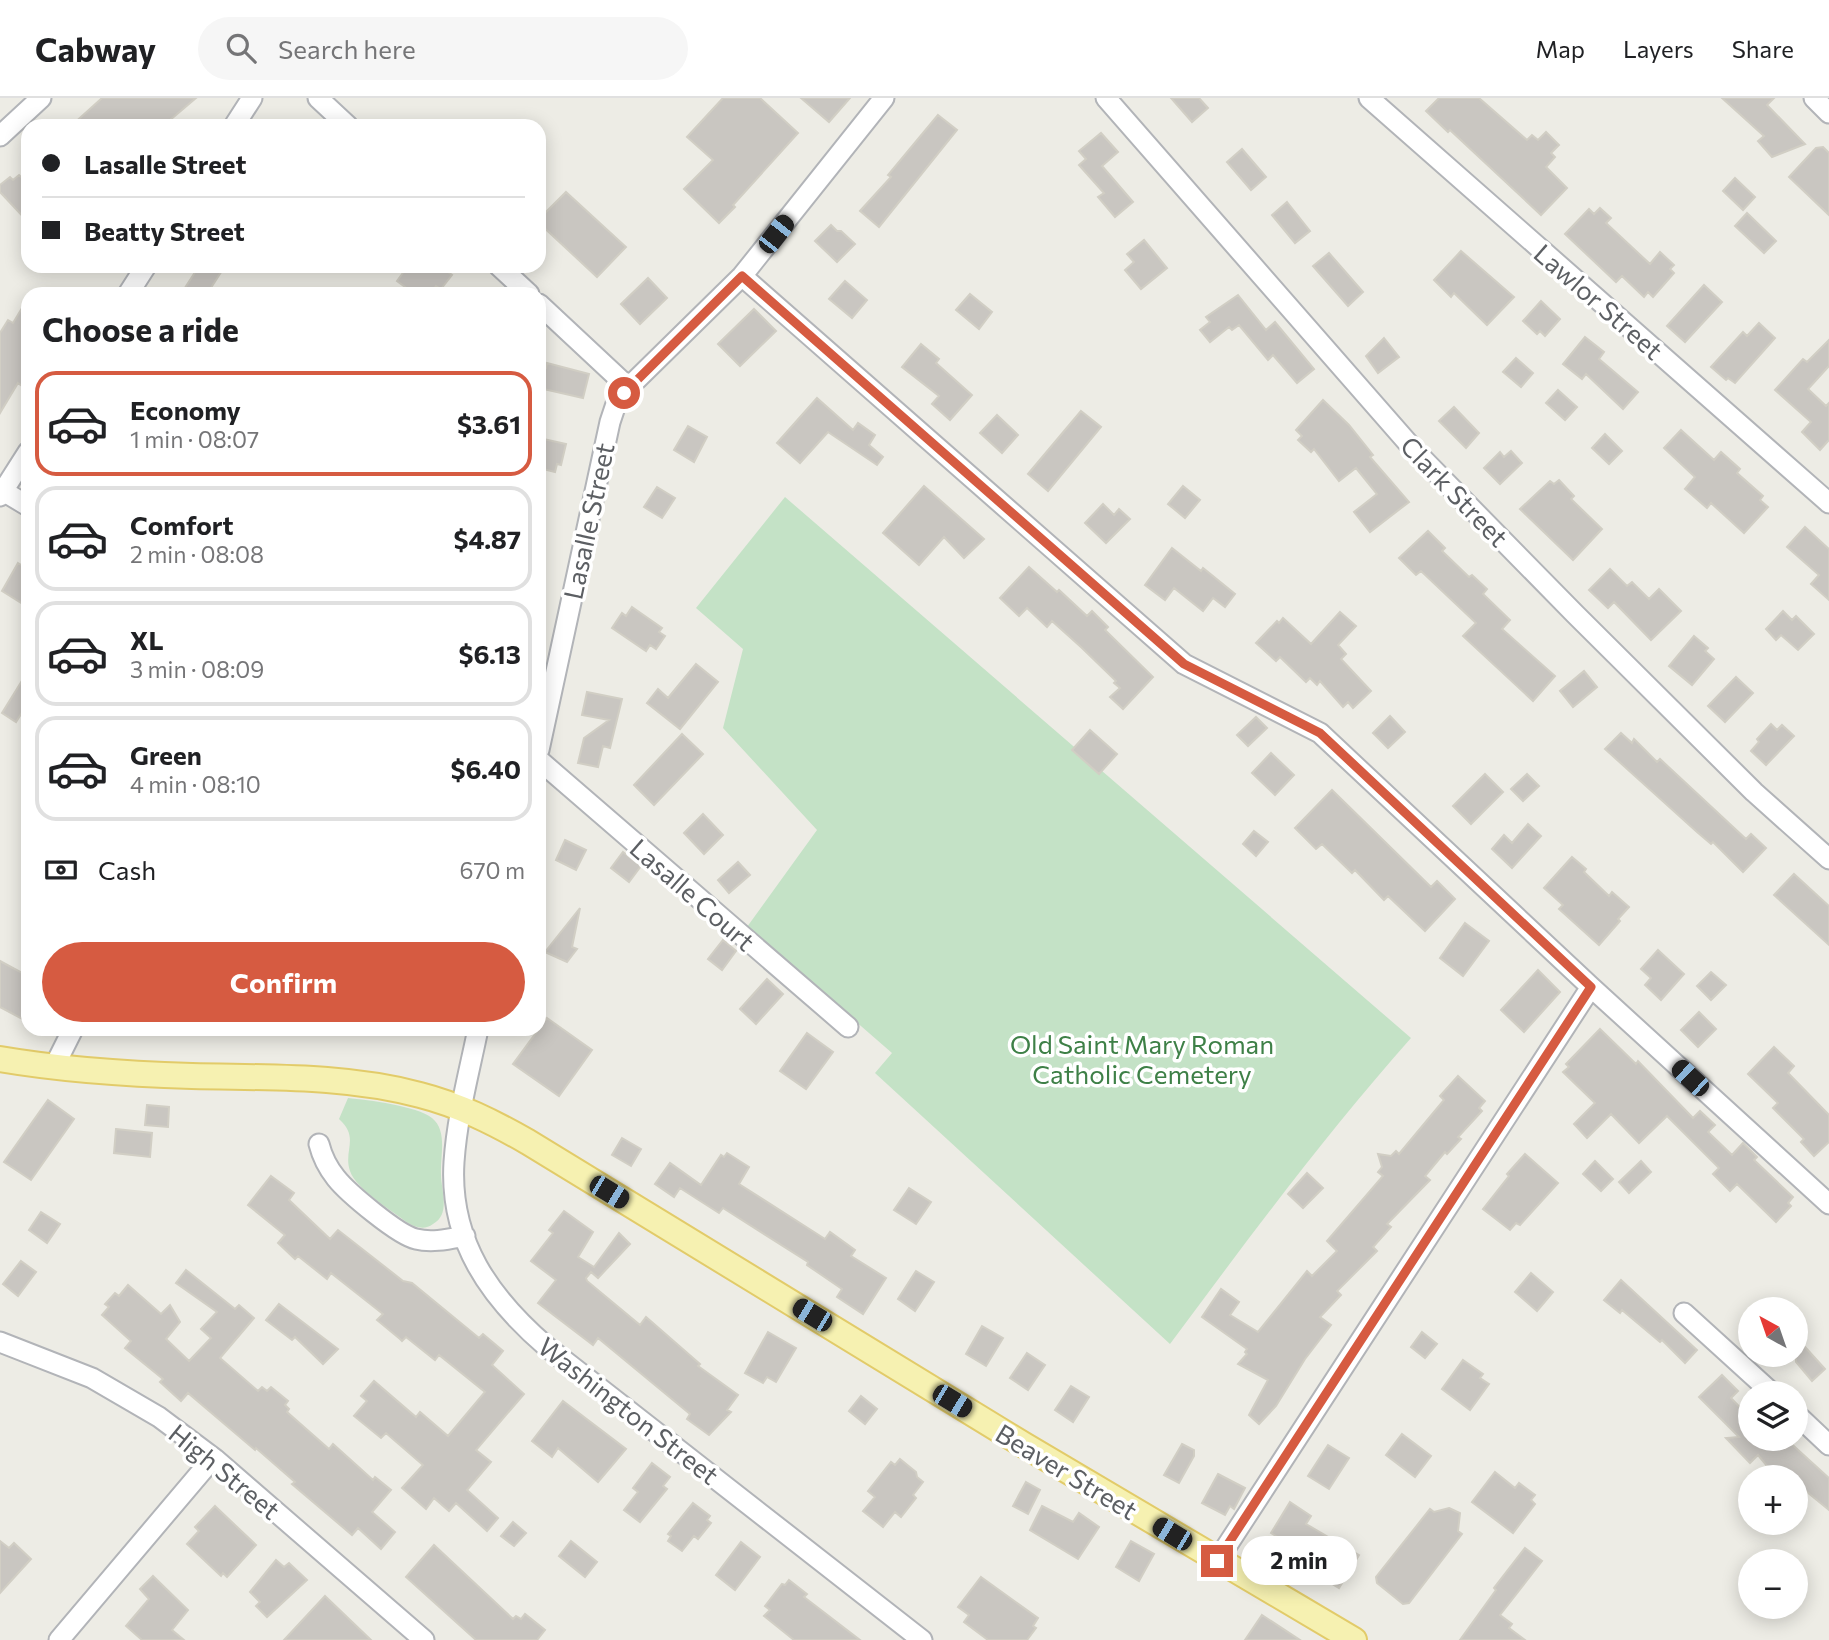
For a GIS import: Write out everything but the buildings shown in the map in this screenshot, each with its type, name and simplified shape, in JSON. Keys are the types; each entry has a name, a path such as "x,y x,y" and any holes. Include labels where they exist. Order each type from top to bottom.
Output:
{"main road":[{"name":"Beaver Street","path":"0,1059 133,1074 349,1081 419,1095 461,1109 528,1142 1217,1561 1354,1640"}],"street":[{"path":"0,136 41,98"},
{"path":"238,119 252,98"},
{"path":"318,98 340,119"},
{"name":"Lasalle Street","path":"546,718 616,404 742,276 884,98"},
{"name":"Clark Street","path":"1106,98 1415,451 1745,782 1829,859"},
{"name":"Lawlor Street","path":"1369,98 1829,503"},
{"path":"1814,98 1829,113"},
{"path":"506,273 521,287"},
{"path":"742,276 1184,664 1320,733 1829,1205"},
{"path":"546,311 629,388"},
{"path":"21,463 2,493 21,502"},
{"name":"Lasalle Court","path":"546,766 848,1027"},
{"path":"1217,1561 1591,987"},
{"path":"54,1067 70,1036"},
{"path":"461,1109 477,1036"},
{"name":"Washington Street","path":"461,1109 453,1167 457,1203 474,1261 490,1289 525,1328 922,1640"},
{"path":"319,1144 324,1159 336,1178 401,1233 426,1241 465,1236"},
{"path":"1684,1313 1759,1381"},
{"name":"High Street","path":"0,1342 55,1362 117,1391 159,1417 213,1458 424,1640"},
{"path":"1808,1425 1829,1445"},
{"path":"59,1640 213,1458"}],"green space":[{"name":"Old Saint Mary Roman Catholic Cemetery","path":"785,497 1411,1038 1318,1150 1170,1344 875,1073 892,1053 747,927 817,830 723,728 743,649 696,608"},
{"path":"348,1098 415,1110 437,1123 442,1137 441,1174 444,1202 439,1220 421,1228 408,1223 359,1185 348,1164 349,1132 339,1119"}],"route":[{"path":"624,393 742,276 1184,664 1320,733 1591,987 1217,1561"}]}
